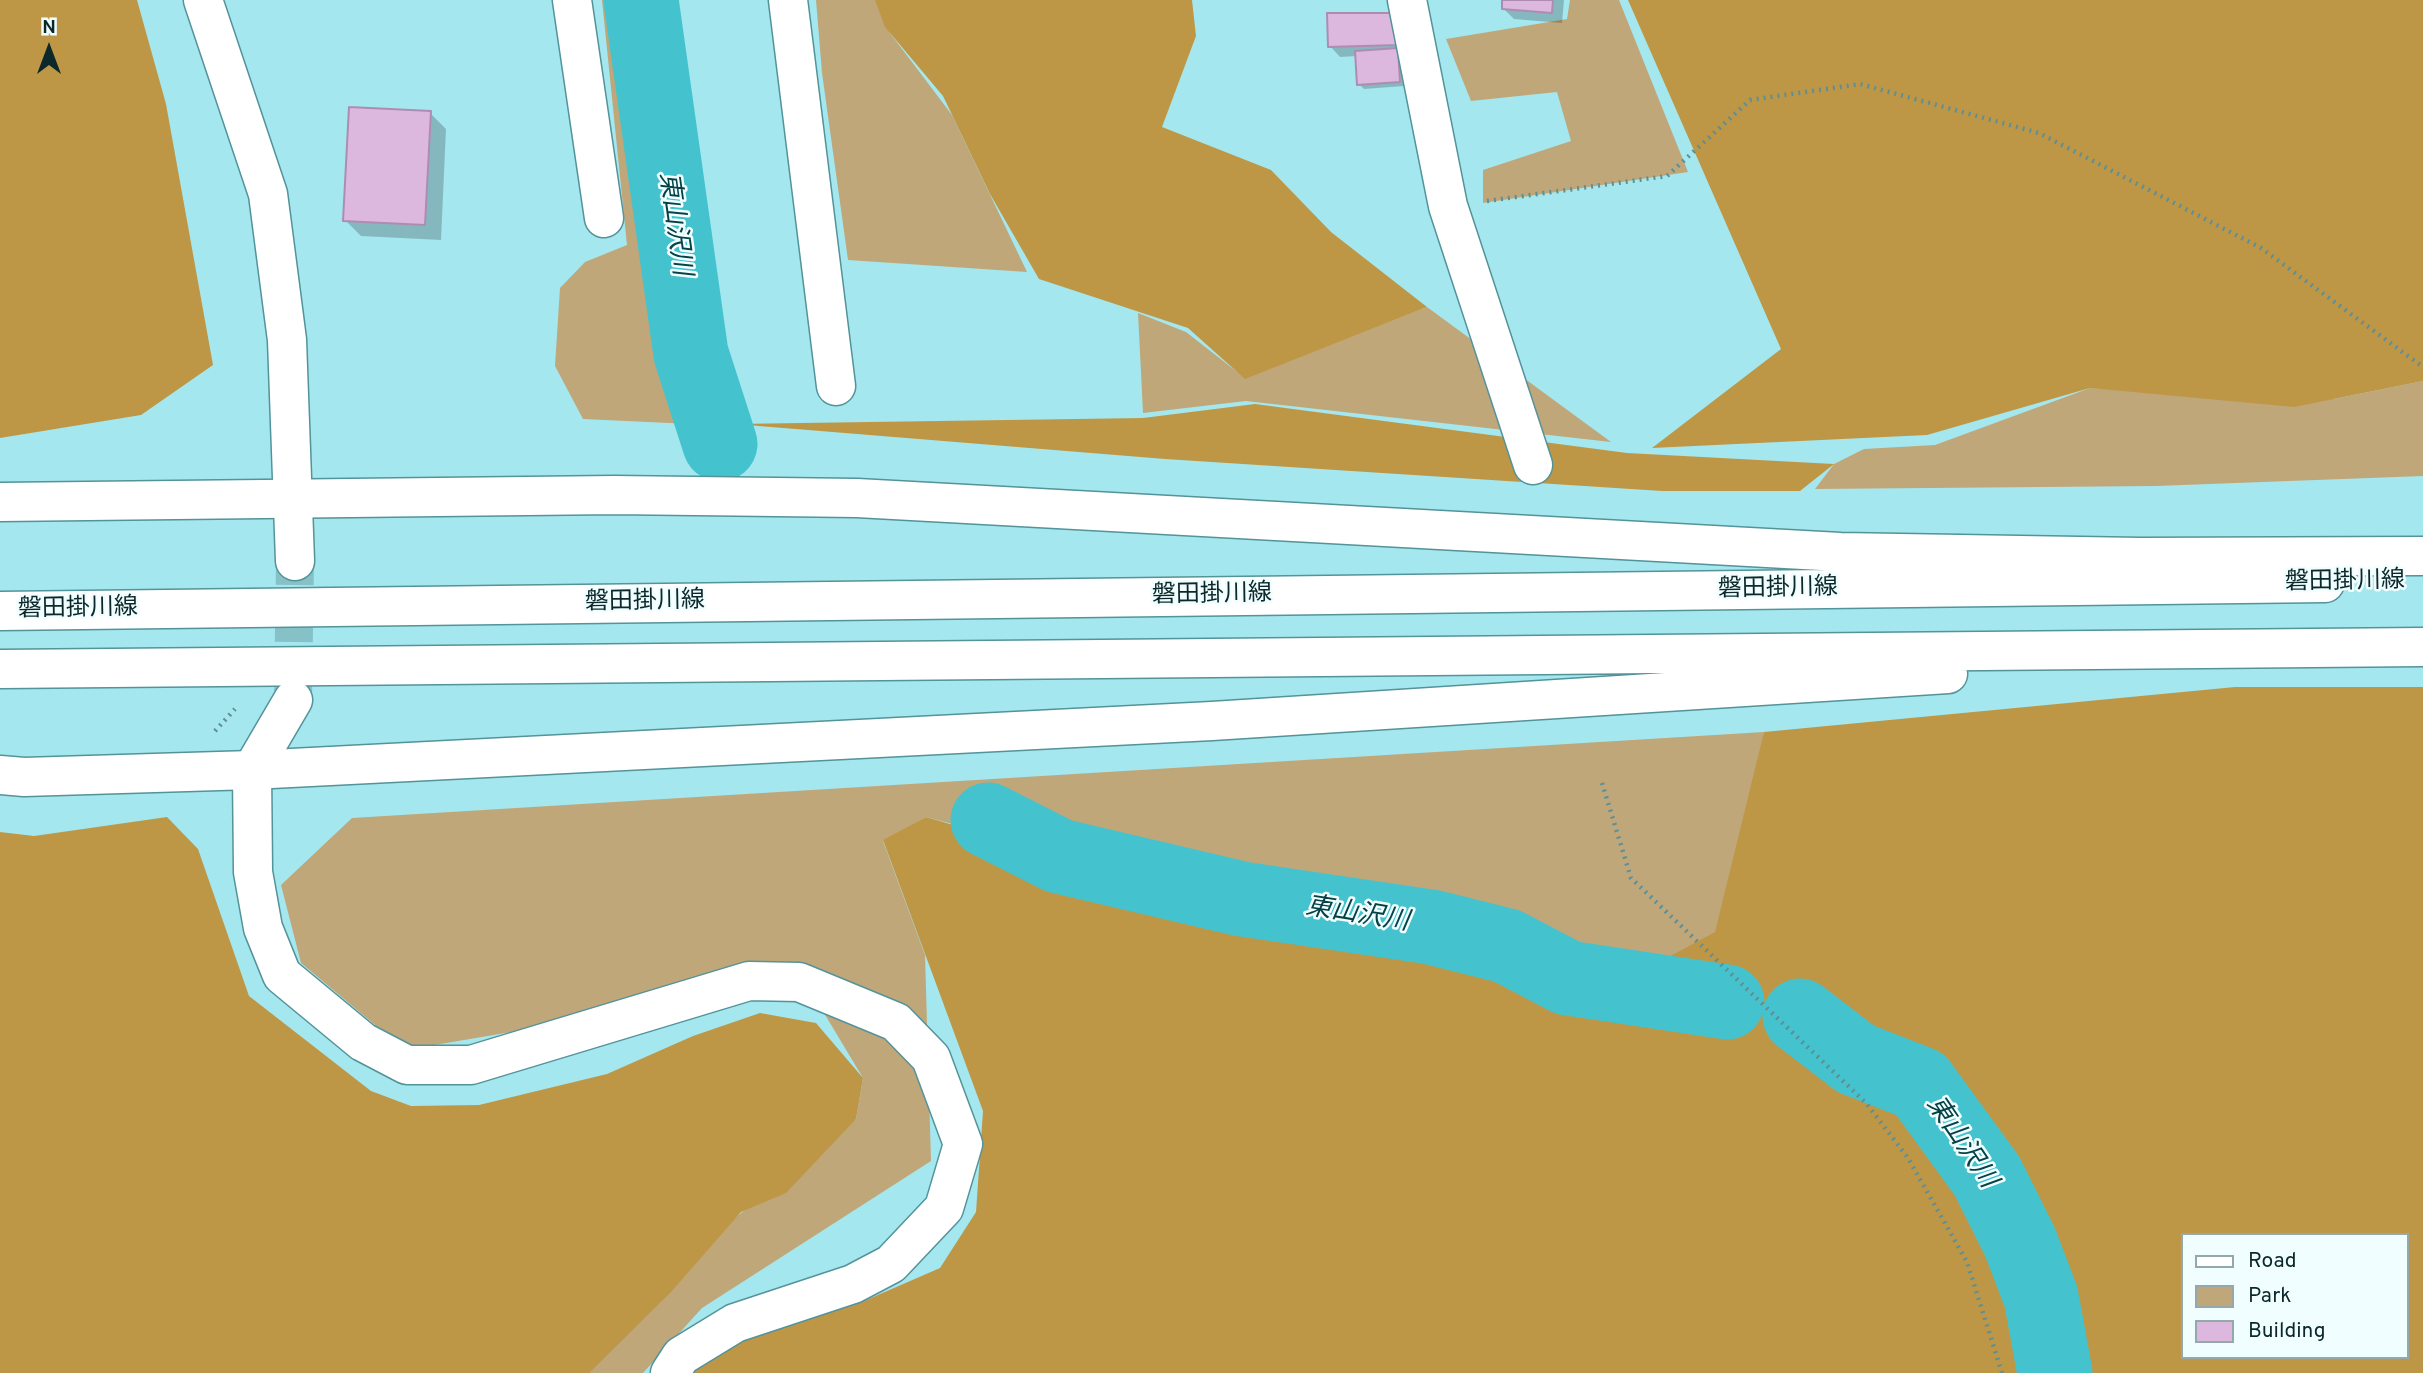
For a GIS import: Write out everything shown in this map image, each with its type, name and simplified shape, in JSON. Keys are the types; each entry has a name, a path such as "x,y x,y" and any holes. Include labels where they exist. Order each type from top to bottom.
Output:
{"main road":[{"path":"203,0 268,194 287,340 295,561"},
{"path":"572,0 604,218"},
{"path":"788,0 836,386"},
{"path":"1407,0 1448,206 1533,465"},
{"path":"0,502 614,495 857,498 1840,552 2140,557 2423,556"},
{"name":"磐田掛川線","path":"0,611 2423,582"},
{"path":"0,669 2423,647"},
{"path":"0,775 24,777 252,771 1212,721 1923,676 2222,648"},
{"path":"293,700 252,771 253,872 263,928 282,975 363,1042 407,1065 471,1065 749,981 799,982 896,1022 931,1058 963,1144 944,1208 891,1264 853,1284 735,1323 681,1356 670,1373"}],"path":[{"path":"1448,206 1667,176 1750,100 1860,84 2039,133 2260,248 2423,367"},
{"path":"212,734 239,706"},
{"path":"1602,783 1631,878 1866,1103 1909,1158 1967,1262 2002,1373"}],"green space":[{"path":"602,0 664,0 678,160 713,389 691,424 583,419 555,366 560,288 585,262 627,245"},
{"path":"816,0 879,0 890,33 952,115 1027,272 848,260 822,73"},
{"path":"1570,0 1619,0 1688,172 1483,203 1483,170 1571,141 1557,92 1471,101 1446,39 1567,19"},
{"path":"1427,307 1611,442 1246,401 1143,413 1138,313 1186,332 1245,378"},
{"path":"2423,381 2423,476 2156,486 1815,489 1834,464 1864,449 1935,445 2090,388 2334,399"},
{"path":"1764,732 1726,940 1603,991 1518,973 926,817 883,841 925,955 931,1161 702,1308 643,1373 577,1373 735,1218 856,1119 863,1078 797,968 576,1021 405,1050 301,963 281,885 352,818"}],"shaded area":[{"path":"0,0 137,0 166,104 213,365 141,415 0,438"},
{"path":"875,0 1192,0 1196,36 1162,127 1271,170 1331,232 1427,307 1245,379 1188,328 1039,279 990,194 943,96 885,27"},
{"path":"1628,0 2423,0 2423,381 2294,407 2090,388 1927,435 1652,448 1781,349"},
{"path":"1255,404 1627,453 1834,464 1800,491 1662,491 1165,459 734,424 1143,418"},
{"path":"2235,687 2423,687 2423,1373 685,1373 741,1331 864,1301 940,1268 976,1212 983,1111 883,840 926,817 1231,907 1417,940 1594,997 1715,932 1764,732"},
{"path":"167,817 198,849 249,996 371,1091 411,1106 479,1105 607,1074 693,1036 760,1013 816,1023 863,1078 856,1119 786,1193 741,1212 671,1292 589,1373 0,1373 0,832 34,836"}],"building":[{"path":"1502,0 1553,0 1552,13 1502,9"},
{"path":"1327,13 1400,13 1399,45 1328,47"},
{"path":"1398,48 1400,82 1357,85 1355,51"},
{"path":"349,107 431,111 425,225 343,221"}],"waterway":[{"name":"東山沢川","path":"641,0 691,354 720,444"},
{"name":"東山沢川","path":"988,820 1059,856 1242,899 1431,927 1507,946 1568,978 1727,1002"},
{"name":"東山沢川","path":"1800,1016 1856,1059 1920,1084 1987,1176 2020,1242 2041,1297 2055,1373"}],"tunnel":[{"path":"293,699 295,561"}]}
